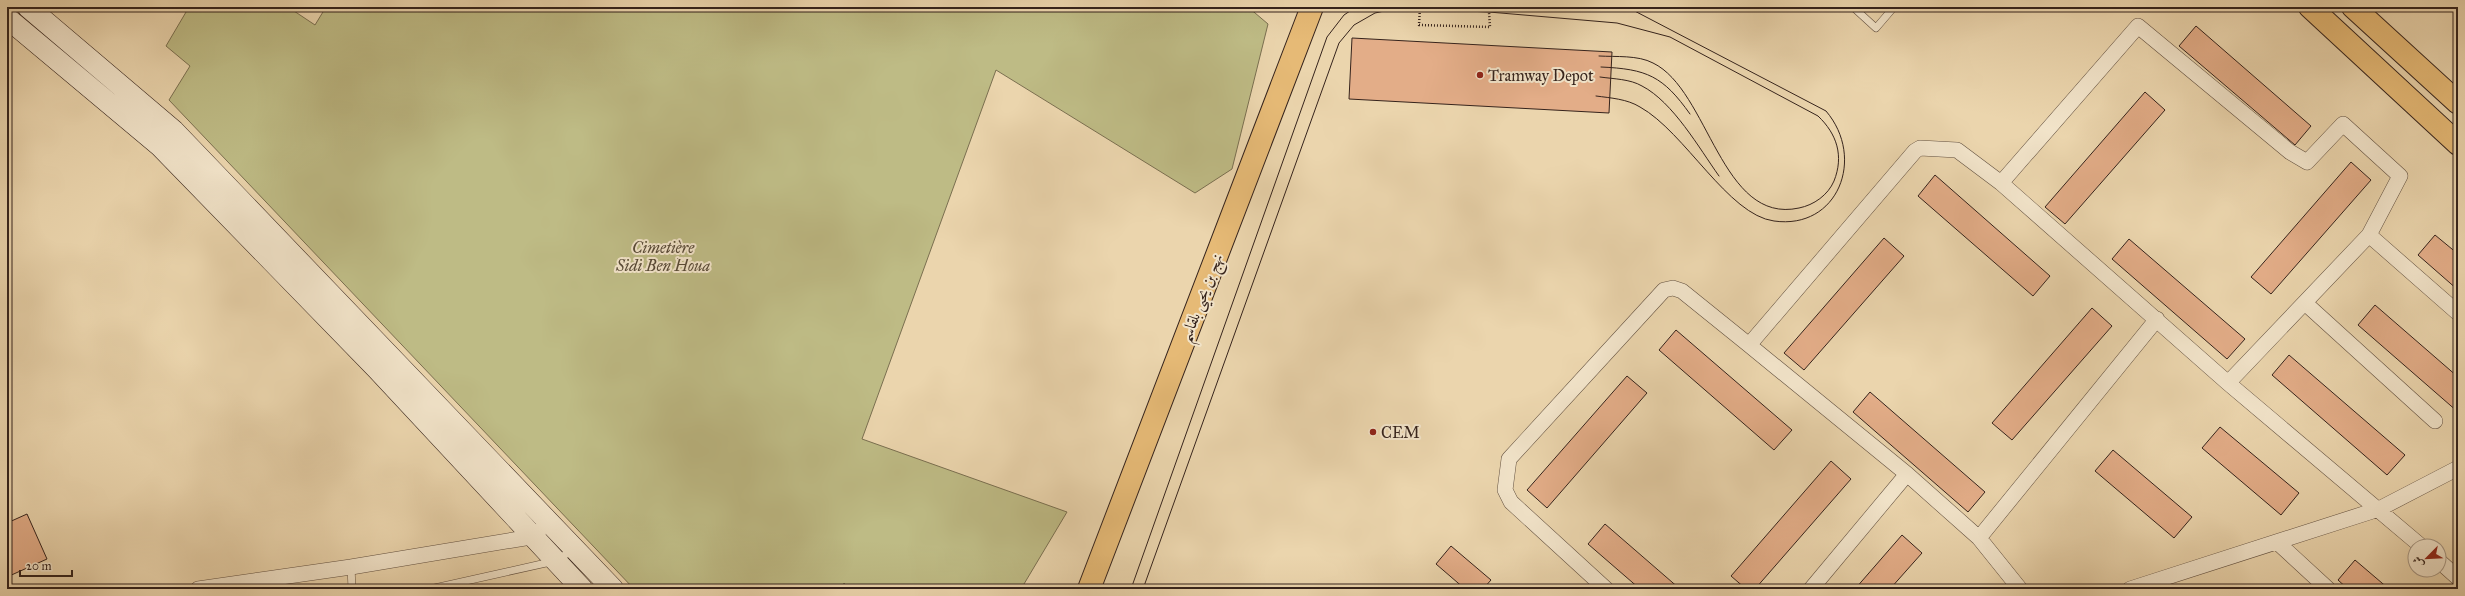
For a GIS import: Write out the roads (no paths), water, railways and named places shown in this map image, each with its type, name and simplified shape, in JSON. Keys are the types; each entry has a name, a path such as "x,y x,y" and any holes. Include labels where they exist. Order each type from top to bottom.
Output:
{"main road":[{"path":"28,7 174,131 613,589"},
{"name":"نهج بن يحيى بلقاسم","path":"1089,589 1312,7"},
{"path":"2310,7 2458,144"},
{"path":"2353,7 2458,103"},
{"path":"7,18 160,146 377,369 582,589"}],"street":[{"path":"2001,183 2138,26 2290,152 2307,162 2343,124 2400,176 2370,235 2228,383"},
{"path":"1749,345 1915,151 1920,148 1956,150 2001,183 2228,383 2379,508 2412,538"},
{"path":"2370,235 2458,313"},
{"path":"1606,589 1511,502 1505,490 1509,459 1664,290 1673,288 1682,291 1907,474 1979,538 2020,589"},
{"path":"2304,303 2435,421"},
{"path":"1979,538 2157,320"},
{"path":"2130,589 2379,508 2458,468"},
{"path":"1811,589 1907,474"},
{"path":"198,589 351,567 531,536 551,525"},
{"path":"2276,542 2328,589"},
{"path":"2447,569 2458,578"},
{"path":"2164,578 2175,589"}],"lane":[{"path":"1853,7 1876,28 1894,7"},
{"path":"430,589 555,561 574,549"},
{"path":"351,567 352,589"}],"tram line":[{"path":"1131,589 1327,37 1344,15 1356,7"},
{"path":"1596,96 1630,102 1657,119 1723,189 1740,204 1757,215 1774,221 1796,221 1815,214 1829,203 1839,187 1844,169 1844,149 1838,130 1826,111 1627,7"},
{"path":"1143,589 1339,43 1354,25 1375,13 1398,8 1489,12 1617,23 1670,37 1818,116 1830,130 1837,146 1838,163 1834,181 1828,191 1820,199 1805,207 1773,208 1751,196 1733,177 1688,99 1672,78 1647,60 1627,57 1599,56"},
{"path":"1601,67 1631,70 1653,77 1671,91 1690,114"},
{"path":"1600,77 1632,82 1653,93 1685,126 1719,176"}],"place":[{"name":"Tramway Depot","path":"1480,75"},
{"name":"CEM","path":"1373,432"}],"park label":[{"name":"Cimetière Sidi Ben Houa","path":"663,256"}]}
